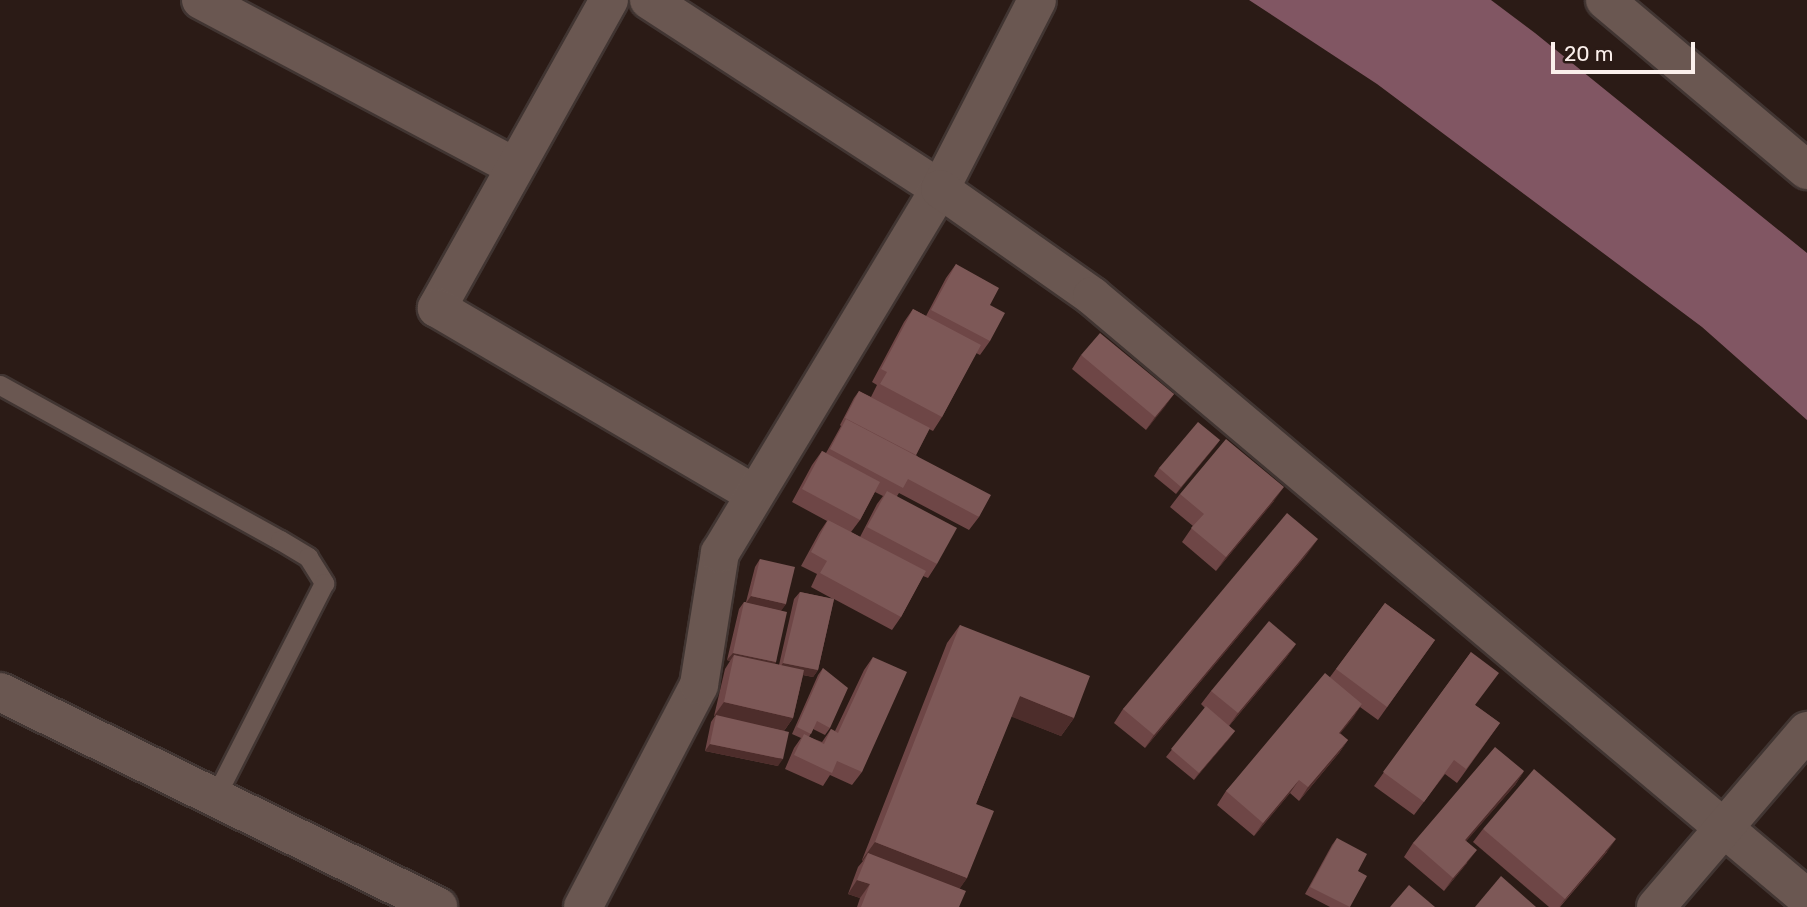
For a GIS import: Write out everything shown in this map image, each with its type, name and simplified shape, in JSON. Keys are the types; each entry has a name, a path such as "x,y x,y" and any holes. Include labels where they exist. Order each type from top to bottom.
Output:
{"street":[{"path":"201,0 513,166"},
{"path":"609,0 513,166 437,308 754,494"},
{"path":"649,0 940,189 1092,296 1807,898"},
{"path":"583,907 699,685 720,553 940,189 1037,0"},
{"path":"1605,0 1807,170"},
{"path":"0,692 438,907"},
{"path":"1656,907 1726,831 1807,731"}],"lane":[{"path":"0,385 308,556 324,583 215,797"}],"shaded area":[{"path":"1249,0 1491,0 1535,33 1807,253 1807,420 1702,327 1377,84"}],"building":[{"path":"956,264 999,288 990,305 1005,313 990,341 931,310"},
{"path":"913,309 981,345 942,417 880,384 887,372 881,369"},
{"path":"1100,333 1174,394 1155,417 1081,355"},
{"path":"859,391 930,428 916,455 845,418"},
{"path":"846,419 991,495 979,517 908,479 903,488 830,449"},
{"path":"1198,422 1220,440 1181,487 1159,468"},
{"path":"1226,439 1284,487 1226,557 1191,528 1204,514 1180,494"},
{"path":"822,451 880,482 860,520 802,489"},
{"path":"887,491 957,528 937,564 867,527"},
{"path":"1287,513 1318,539 1154,735 1123,709"},
{"path":"828,520 926,571 901,617 820,573 827,561 811,552"},
{"path":"760,559 795,567 786,604 751,596"},
{"path":"800,592 834,599 818,670 783,663"},
{"path":"744,602 787,612 776,662 733,653"},
{"path":"1385,603 1435,640 1387,707 1336,669"},
{"path":"1269,621 1296,644 1238,713 1211,691"},
{"path":"960,625 1090,676 1074,718 1020,696 976,804 994,811 967,878 875,842"},
{"path":"1471,652 1499,673 1475,705 1500,723 1466,769 1454,760 1424,802 1383,772"},
{"path":"734,655 804,670 793,718 724,702"},
{"path":"873,657 907,672 862,772 837,761 832,773 794,755 804,734 824,744 831,729 838,733"},
{"path":"823,668 848,688 830,728 817,721 811,734 797,727"},
{"path":"1325,673 1362,704 1339,733 1348,740 1308,787 1299,780 1263,823 1226,791"},
{"path":"1206,706 1235,731 1199,773 1171,749"},
{"path":"716,715 789,732 783,759 710,744"},
{"path":"1495,747 1524,771 1465,840 1477,850 1453,878 1413,843"},
{"path":"1534,769 1616,839 1565,899 1483,829"},
{"path":"1337,838 1367,854 1358,871 1367,876 1350,907 1310,887"},
{"path":"868,853 966,891 959,907 861,907 870,884 857,880"},
{"path":"1501,876 1536,907 1475,907"},
{"path":"1409,885 1435,907 1390,907"}]}
